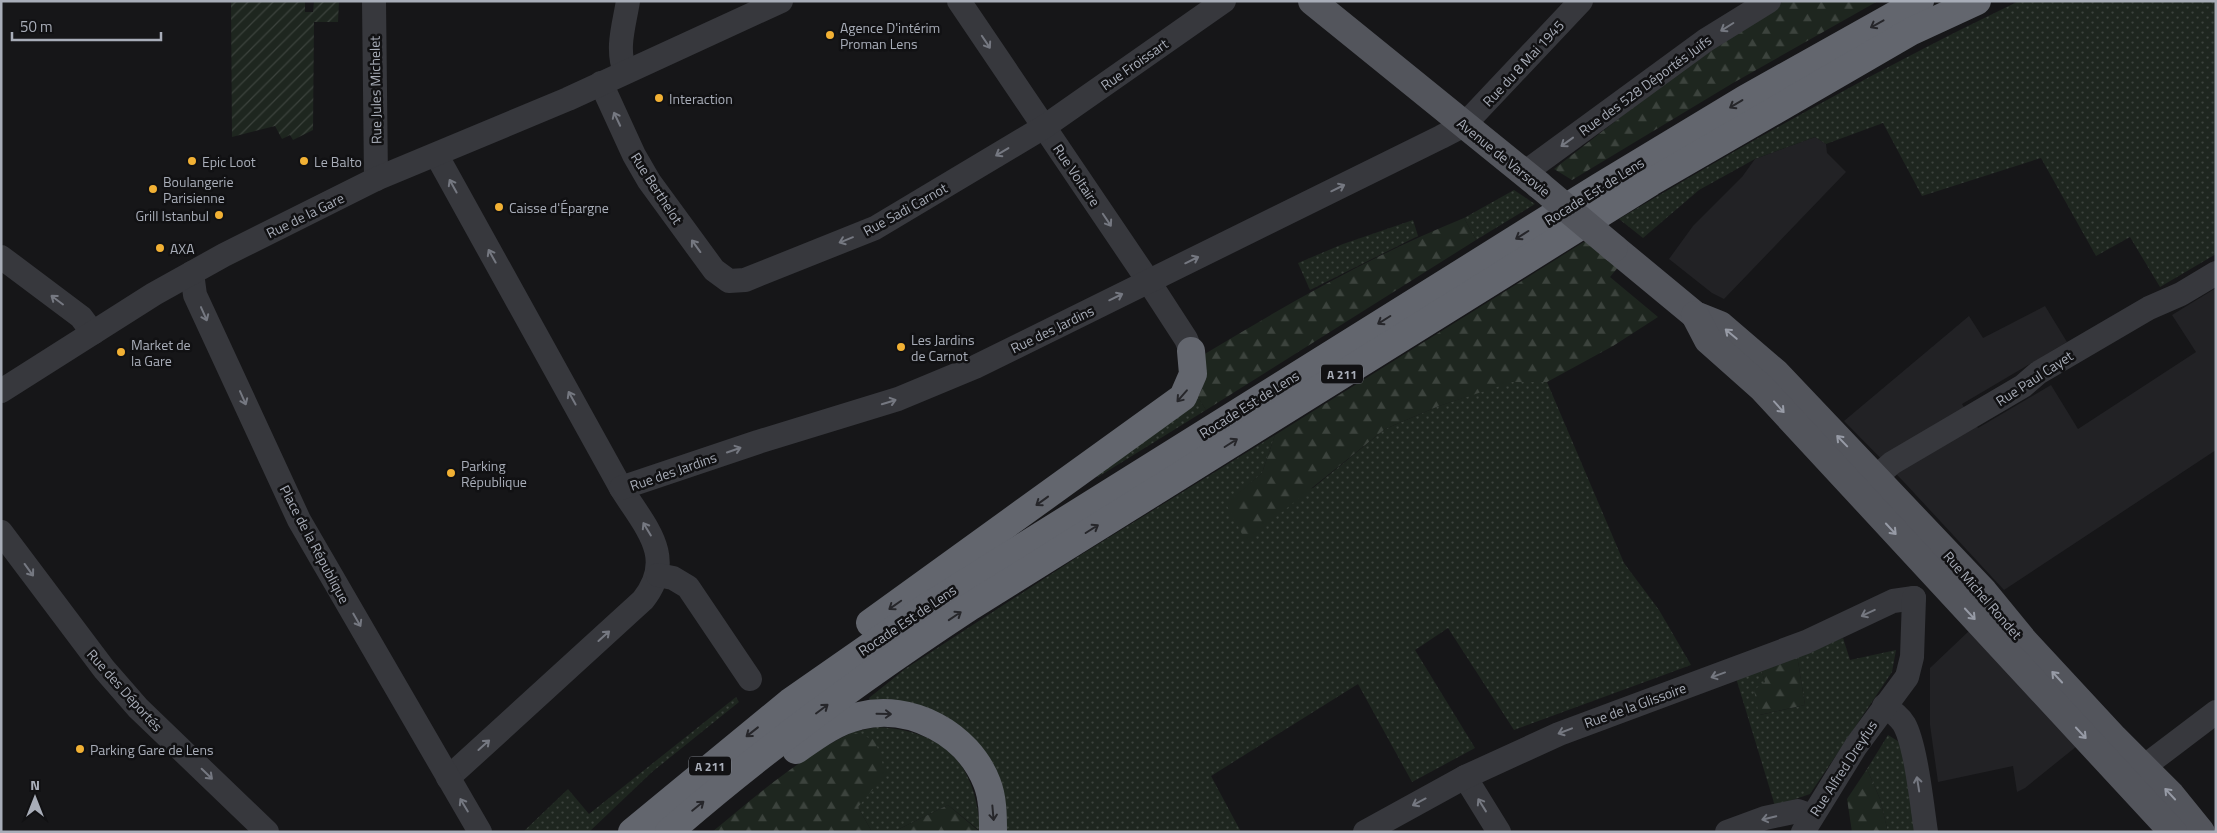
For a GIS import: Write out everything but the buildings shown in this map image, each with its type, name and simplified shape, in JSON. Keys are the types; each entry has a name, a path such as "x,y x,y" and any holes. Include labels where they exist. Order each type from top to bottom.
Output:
{"highway":[{"name":"Rocade Est de Lens","path":"632,832 790,702 930,604 1289,379 1745,99 1920,1"},
{"name":"Rocade Est de Lens","path":"729,782 887,661 1074,540 1651,182 1912,32 1977,1"},
{"path":"790,702 820,660 1183,397 1193,374 1190,351"},
{"path":"729,782 765,774 821,732 842,722 868,715 909,716 937,726 954,738 975,762 987,783 993,810 994,832"},
{"name":"A 211","path":"668,832 729,782"}],"main road":[{"name":"Avenue de Varsovie","path":"1312,1 1531,179 1694,315 1708,340 1754,366"},
{"name":"Rue Michel Rondet","path":"1754,366 1946,569 2136,775 2172,832"},
{"name":"Rue Michel Rondet","path":"2136,775 2181,806 2201,832"}],"street":[{"name":"Rue Jules Michelet","path":"374,1 376,179"},
{"path":"626,72 621,60 620,47 628,1"},
{"name":"Rue de la Gare","path":"1,391 192,273 376,179 437,156 781,1"},
{"name":"Rue Voltaire","path":"959,1 1186,339 1190,351"},
{"name":"Rue Froissart","path":"1044,127 1224,1"},
{"name":"Rue du 8 Mai 1945","path":"1464,125 1581,1"},
{"name":"Rue des 528 Déportés Juifs","path":"1531,179 1706,40 1769,1"},
{"name":"Rue Berthelot","path":"601,83 634,155 649,181 714,270 729,280"},
{"name":"Rue des Jardins","path":"622,488 758,442 898,399 976,366 1464,125"},
{"name":"Rue Sadi Carnot","path":"729,280 745,280 875,228 1044,127"},
{"path":"437,156 595,441 656,546 658,575 653,588 643,600 448,778"},
{"path":"1,257 80,317 93,333"},
{"name":"Place de la République","path":"192,273 195,295 299,520 480,832"},
{"name":"Rue Paul Cayet","path":"1867,485 1892,464 2023,386 2038,372 2149,308 2181,294 2216,273"},
{"name":"Rue des Déportés","path":"1,532 104,669 138,708 267,832"},
{"path":"1914,598 1946,569"},
{"path":"658,575 673,578 688,587 750,679"},
{"name":"Rue Alfred Dreyfus","path":"1808,824 1884,706 1902,685 1911,667 1914,598"},
{"name":"Rue de la Glissoire","path":"1365,832 1466,777 1559,734 1806,642 1893,601 1914,598"},
{"path":"1884,706 1894,712 1904,724 1910,739 1926,832"},
{"path":"2136,775 2216,712"},
{"path":"1466,777 1499,832"},
{"path":"1727,832 1765,818 1798,811 1808,824"}],"shaded area":[{"path":"1815,137 1826,144 1827,153 1846,172 1724,299 1712,293 1669,259 1693,226 1742,177 1755,159"},
{"path":"2216,288 2216,450 2004,590 1903,481 1844,421 1969,316 1983,338 2045,306 2067,342 1962,404 1978,428 2051,385 2078,429 2196,352 2172,315"},
{"path":"1970,630 2077,746 2025,788 2017,792 2013,766 1938,782 1930,725 1930,668"}],"green space":[{"path":"231,1 305,1 305,12 313,12 314,1 339,1 338,22 314,22 313,130 293,140 290,135 282,139 275,126 232,137"},
{"path":"1784,1 1878,1 1733,83 1572,180 1554,169 1708,49"},
{"path":"2019,1 2216,1 2216,254 2160,287 2130,237 2096,256 2041,158 1922,196 1883,123 1826,144 1815,137 1755,159 1699,190 1643,238 1619,219 1817,105"},
{"path":"1514,190 1535,204 1476,240 1464,218"},
{"path":"1464,218 1476,240 1206,410 1198,397 1204,376 1203,355 1363,264"},
{"path":"1413,220 1418,236 1310,290 1298,263 1343,244"},
{"path":"1587,240 1619,266 1610,277 1658,317 1613,346 1547,382 1512,382 1439,406 1385,429 1246,541 1226,504 1262,473 1275,435"},
{"path":"1512,381 1547,382 1624,563 1659,610 1691,665 1514,730 1448,628 1415,650 1475,748 1412,782 1358,684 1211,776 1241,832 1002,832 991,773 872,705 869,698 905,669 1079,556 1275,435 1262,473 1227,504 1313,488 1385,429 1439,406"},
{"path":"1198,397 1206,410 1098,477 1095,473 1187,407"},
{"path":"1843,638 1850,660 1896,650 1892,672 1810,794 1775,806 1736,678 1761,669 1765,682 1760,715 1805,705 1797,655"},
{"path":"1797,655 1805,705 1759,715 1754,690 1765,682 1761,669"},
{"path":"736,697 739,702 652,772 589,832 523,832 568,789 589,814"},
{"path":"877,727 921,735 938,744 952,755 964,769 972,787 980,831 948,805 893,832 872,832 858,807 853,732"},
{"path":"853,732 875,740 886,774 858,807 872,832 712,832 797,765"},
{"path":"1888,735 1906,746 1920,832 1888,832 1880,799 1867,769"},
{"path":"1867,769 1880,799 1888,832 1852,832 1847,799"},
{"path":"948,805 980,832 893,832"}],"place":[{"name":"Agence D'intérim Proman Lens","path":"830,35"},
{"name":"Interaction","path":"659,98"},
{"name":"Epic Loot","path":"192,161"},
{"name":"Le Balto","path":"304,161"},
{"name":"Boulangerie Parisienne","path":"153,189"},
{"name":"Caisse d'Épargne","path":"499,207"},
{"name":"Grill Istanbul","path":"219,215"},
{"name":"AXA","path":"160,248"},
{"name":"Les Jardins de Carnot","path":"901,347"},
{"name":"Market de la Gare","path":"121,352"},
{"name":"Parking République","path":"451,473"},
{"name":"Parking Gare de Lens","path":"80,749"}]}
